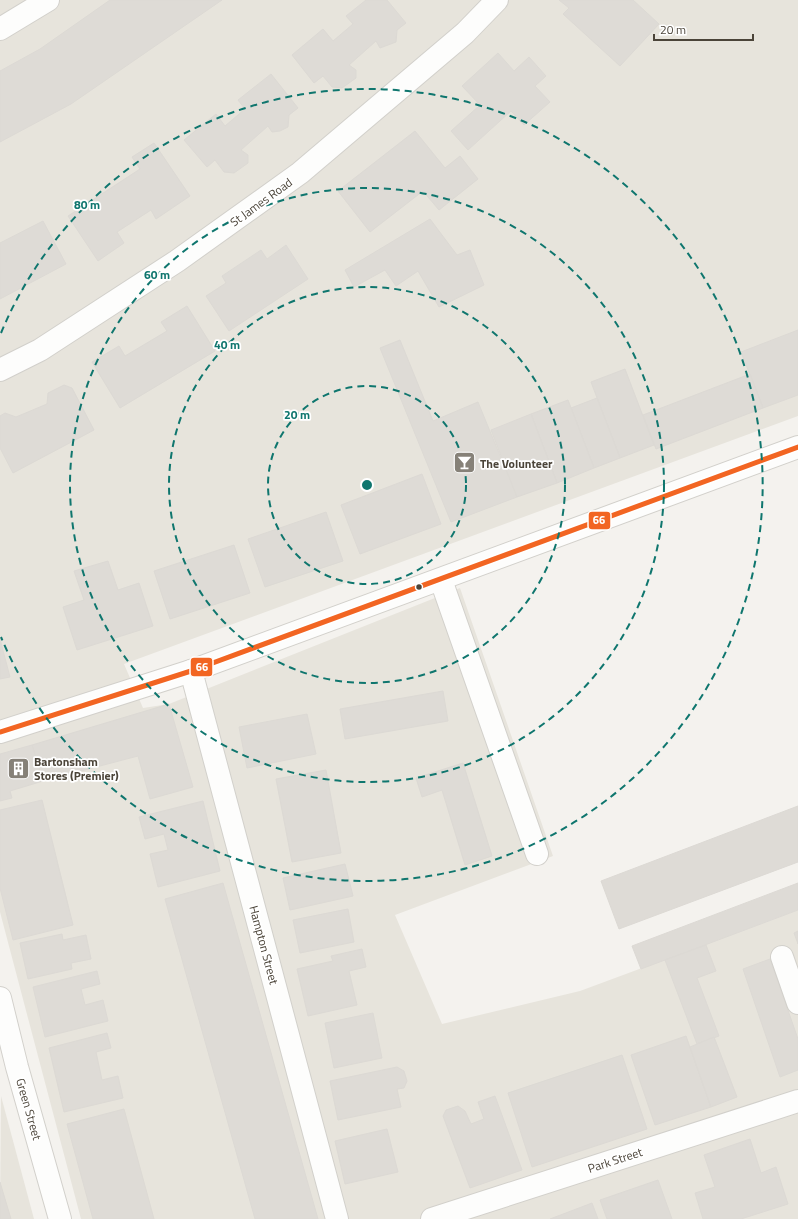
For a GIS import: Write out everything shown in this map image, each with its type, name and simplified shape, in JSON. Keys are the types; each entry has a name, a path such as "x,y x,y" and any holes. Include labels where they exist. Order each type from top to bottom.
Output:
{"street":[{"path":"0,29 48,0"},
{"name":"St James Road","path":"0,370 40,350 178,261 300,173 465,33 497,0"},
{"path":"0,732 191,671 798,447"},
{"path":"441,580 537,854"},
{"name":"Hampton Street","path":"191,671 337,1219"},
{"path":"782,957 798,1002"},
{"name":"Green Street","path":"0,998 8,1070 60,1219"},
{"name":"Park Street","path":"432,1219 798,1101"}],"shaded area":[{"path":"0,0 798,0 798,416 124,664 143,708 169,704 460,588 553,856 395,915 442,1024 580,991 798,910 798,1219 81,1219 0,912"},
{"path":"1,1096 34,1219 0,1219"}],"building":[{"path":"110,0 222,0 71,104 0,142 0,71 40,49"},
{"path":"366,0 387,0 406,23 397,30 396,42 380,48 376,41 349,65 356,70 356,78 342,88 332,87 323,76 314,83 292,55 323,29 333,41 353,24 346,16"},
{"path":"559,0 633,0 659,24 620,66 563,14 569,8"},
{"path":"498,53 514,71 529,57 546,76 535,86 550,102 524,125 511,111 468,150 451,131 480,105 462,86"},
{"path":"271,74 298,108 289,115 288,127 280,131 272,132 268,126 241,150 248,155 248,163 234,173 224,172 215,160 207,167 184,140 216,114 225,126 245,109 238,100"},
{"path":"415,131 445,168 460,156 478,179 439,210 423,191 370,232 338,191"},
{"path":"154,143 190,196 156,219 151,210 117,232 124,243 98,261 68,216 140,169 132,157"},
{"path":"430,219 457,255 470,250 484,285 439,307 418,271 396,286 385,270 354,287 345,270"},
{"path":"43,221 66,264 0,299 0,243"},
{"path":"286,245 308,279 229,331 206,296 226,283 222,276 261,250 267,259"},
{"path":"187,306 215,351 120,408 92,362 119,346 125,356 167,331 161,322"},
{"path":"798,330 798,395 763,408 741,352"},
{"name":"The Volunteer","path":"400,340 433,421 478,402 517,497 451,522 380,348"},
{"path":"625,369 654,445 620,458 591,382"},
{"path":"750,374 763,408 656,449 643,415"},
{"path":"64,385 72,388 94,430 13,473 0,448 0,416 5,413 16,417 47,404 48,393"},
{"path":"597,398 620,458 594,468 571,408"},
{"path":"568,400 594,468 557,483 531,414"},
{"path":"531,414 557,483 517,497 491,430"},
{"path":"422,474 441,524 360,554 341,505"},
{"path":"326,512 343,561 265,587 248,539"},
{"path":"234,545 250,593 170,619 154,571"},
{"path":"108,561 118,590 139,583 153,626 77,650 63,607 84,600 74,571"},
{"path":"0,639 10,677 0,679"},
{"path":"443,691 448,721 345,739 340,709"},
{"path":"169,704 193,787 150,799 138,756 43,781 32,745"},
{"path":"307,714 316,754 247,768 239,727"},
{"name":"Bartonsham Stores (Premier)","path":"32,745 43,781 10,791 12,798 0,801 0,754"},
{"path":"463,763 492,856 465,865 442,790 422,797 416,778"},
{"path":"326,770 341,853 292,862 276,779"},
{"path":"42,800 73,925 13,940 0,888 0,810"},
{"path":"203,801 220,871 158,887 150,854 168,850 164,834 145,839 139,817"},
{"path":"798,806 798,862 619,929 601,881"},
{"path":"345,864 353,896 290,910 283,878"},
{"path":"223,883 318,1219 255,1219 165,899"},
{"path":"798,883 798,910 641,969 632,946"},
{"path":"348,909 354,942 300,953 293,920"},
{"path":"798,931 798,944 794,933"},
{"path":"62,934 63,940 86,935 91,959 71,963 72,969 28,979 20,943"},
{"path":"706,945 716,971 697,978 719,1036 697,1044 665,960"},
{"path":"362,949 366,967 349,971 357,1005 308,1016 297,969 333,961 331,956"},
{"path":"770,959 798,1039 798,1070 780,1077 743,969"},
{"path":"97,971 100,984 81,989 85,1005 103,1000 108,1021 45,1037 33,987"},
{"path":"373,1013 382,1058 334,1068 325,1023"},
{"path":"107,1033 111,1048 96,1052 102,1080 118,1076 123,1098 64,1112 49,1048"},
{"path":"686,1036 711,1107 655,1125 631,1055"},
{"path":"714,1037 737,1097 711,1107 690,1047"},
{"path":"622,1055 647,1129 532,1167 508,1093"},
{"path":"397,1067 404,1071 407,1081 404,1088 397,1089 401,1107 338,1120 330,1081"},
{"path":"495,1096 522,1170 470,1188 443,1116 446,1110 458,1106 465,1111 471,1124 484,1119 478,1102"},
{"path":"124,1109 154,1219 93,1219 67,1124"},
{"path":"387,1129 398,1172 345,1184 335,1141"},
{"path":"750,1139 761,1173 776,1167 788,1204 741,1219 703,1219 695,1193 715,1187 704,1155"},
{"path":"658,1180 672,1219 607,1219 600,1200"},
{"path":"0,1182 11,1219 0,1219"},
{"path":"592,1203 598,1219 550,1219"}],"transit line":[{"name":"66","path":"0,732 191,671 798,447"}],"place":[{"name":"The Volunteer","path":"465,463"},
{"name":"Bartonsham Stores (Premier)","path":"19,768"}]}
